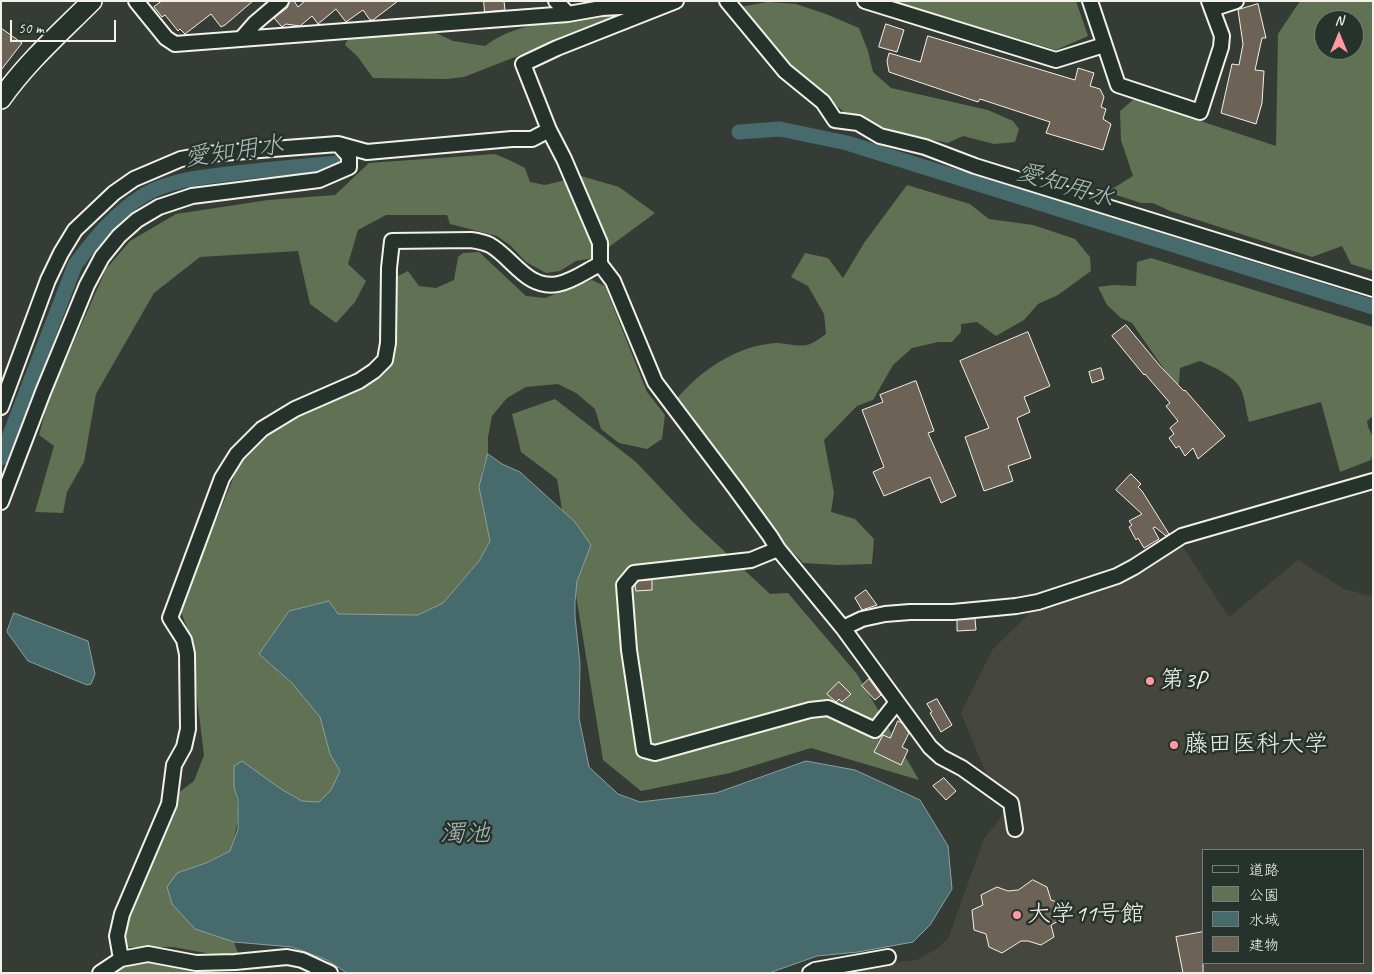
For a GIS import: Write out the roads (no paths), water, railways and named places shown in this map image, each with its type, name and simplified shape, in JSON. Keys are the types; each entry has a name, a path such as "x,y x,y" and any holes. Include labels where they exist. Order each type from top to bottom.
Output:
{"street":[{"path":"1,99 12,82 40,51 92,1"},
{"path":"136,1 166,38 175,44 568,14 602,8 638,6 651,1"},
{"path":"240,39 281,1"},
{"path":"556,1 568,14"},
{"path":"676,1 557,48 523,64 549,130 564,159 600,242 600,264 613,281 656,382 770,536 778,550 843,628 930,746 941,757 962,768 1011,803 1014,830"},
{"path":"726,1 785,71 823,102 835,120 858,123 880,136 925,147 975,166 1373,289"},
{"path":"865,1 1056,60 1104,44"},
{"path":"1090,1 1118,85 1200,112 1221,47 1222,36 1211,5 1236,1"},
{"path":"1,407 48,280 61,253 76,230 114,193 134,179 181,159 228,152 338,144 367,152 512,139 532,139 549,130"},
{"path":"1,502 87,285 102,257 119,236 137,220 159,208 192,196 319,180 349,167 349,156 338,144"},
{"path":"121,959 117,936 122,914 169,804 174,764 184,747 188,728 187,654 184,640 170,618 222,478 237,454 262,429 296,409 359,381 374,371 385,360 388,343 389,268 392,241 472,240 484,242 492,245 527,277 537,283 547,285 558,284 572,279 600,264"},
{"path":"843,628 862,619 885,614 953,612 1038,602 1116,576 1134,567 1182,536 1373,481"},
{"path":"778,550 751,560 634,573 624,585 629,650 644,750 655,753 822,708 834,710 875,730 897,702"},
{"path":"100,973 121,959 148,954 196,963 235,962 287,957 302,960 330,973"},
{"path":"810,973 815,970 888,957"}],"water":[{"name":"濁池","path":"488,454 502,464 520,472 575,522 591,545 577,581 575,601 580,664 579,718 589,767 618,794 640,802 716,793 806,761 855,770 920,800 948,846 952,889 930,925 913,942 858,952 817,956 769,973 347,973 327,960 292,947 234,942 195,929 172,904 167,887 177,873 206,863 230,851 238,829 238,800 234,787 234,766 242,761 281,789 302,801 319,802 331,790 340,771 330,754 320,717 292,683 259,654 289,611 329,601 338,614 418,615 443,603 479,561 490,541 479,487"},
{"path":"14,613 88,641 95,674 91,684 87,685 28,661 7,632"}],"waterway":[{"name":"愛知用水","path":"739,132 780,129 847,143 1373,307"},
{"name":"愛知用水","path":"1,458 75,265 98,236 124,210 144,195 177,182 212,176 338,163"}],"place":[{"name":"第3P","path":"1150,681"},
{"name":"藤田医科大学","path":"1174,745"},
{"name":"大学11号館","path":"1017,915"}]}
